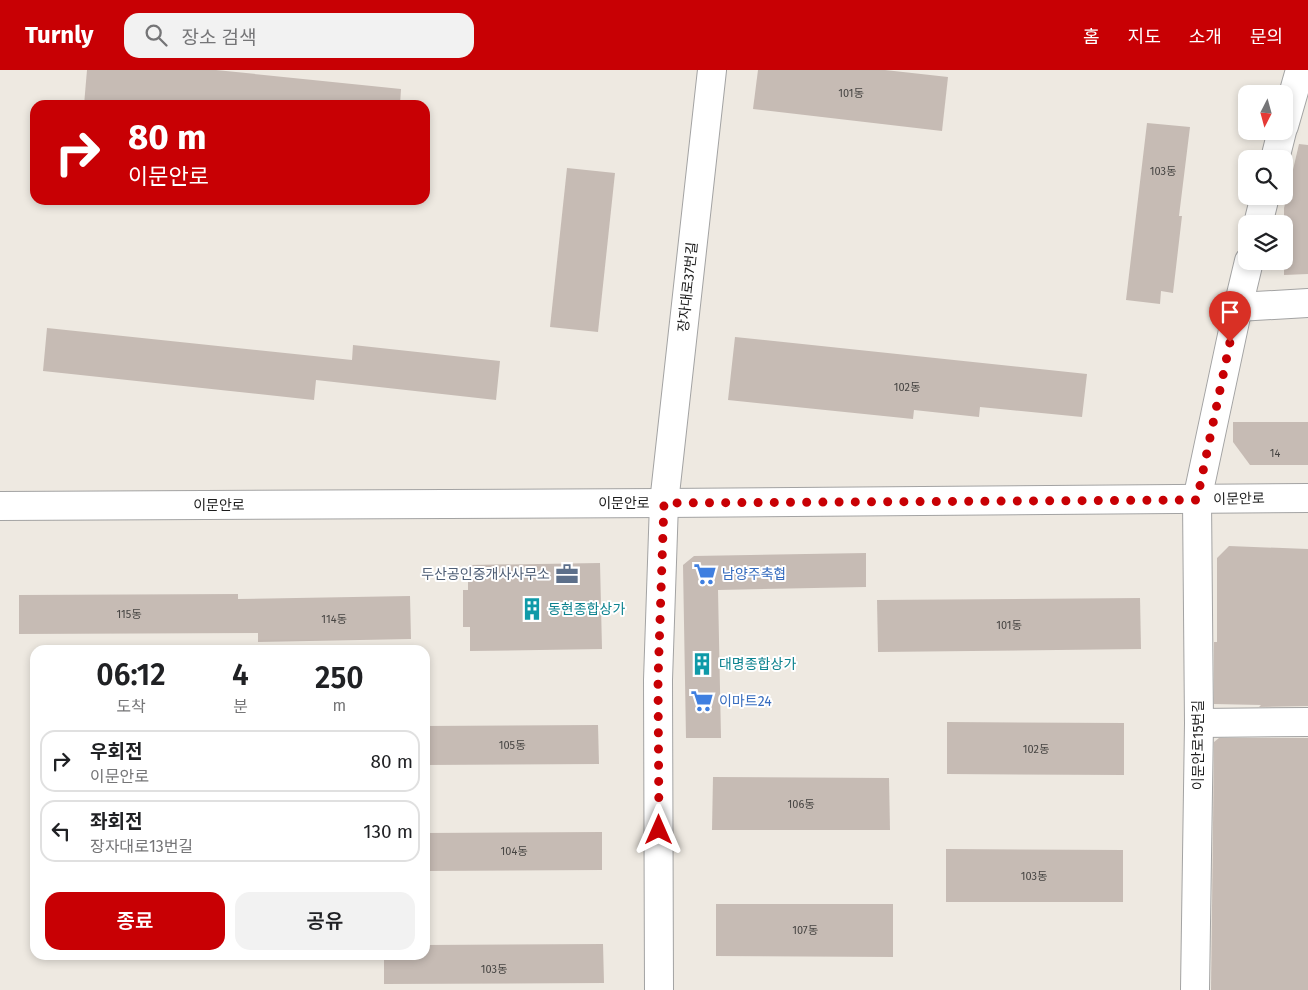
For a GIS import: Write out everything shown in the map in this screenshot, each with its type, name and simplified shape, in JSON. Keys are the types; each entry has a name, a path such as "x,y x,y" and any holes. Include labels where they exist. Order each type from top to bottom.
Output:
{"street":[{"name":"장자대로37번길","path":"659,990 658,680 664,503 712,70"},
{"path":"1293,94 1300,70"},
{"name":"이문안로15번길","path":"1195,990 1199,723 1197,500 1247,270"},
{"path":"1238,307 1308,303"},
{"name":"이문안로","path":"0,506 1308,498"},
{"path":"1199,723 1308,722"}],"building":[{"path":"87,70 216,70 401,89 400,100 84,100"},
{"path":"758,70 885,70 948,77 942,131 753,109"},
{"path":"1147,123 1190,127 1179,216 1182,216 1173,293 1161,291 1160,304 1126,300"},
{"path":"1299,144 1308,145 1308,274 1284,275 1284,270 1293,270 1293,215 1284,215 1284,208 1285,205 1293,205 1293,170"},
{"path":"567,168 615,173 598,332 550,327"},
{"path":"47,328 352,360 353,345 500,361 496,400 316,380 314,400 43,371"},
{"path":"735,337 1087,374 1082,417 980,407 979,417 914,410 913,419 728,400"},
{"path":"1233,422 1308,422 1308,465 1250,465 1233,442"},
{"path":"1229,546 1308,549 1308,706 1259,707 1261,705 1214,704 1214,642 1217,642 1217,558"},
{"name":"대명종합상가","path":"866,553 866,587 718,590 721,738 686,738 683,565 694,556"},
{"name":"동현종합상가","path":"600,563 602,649 470,651 470,627 463,627 463,590 468,590 468,565"},
{"path":"238,594 238,599 410,596 411,639 258,642 258,633 19,634 19,595"},
{"path":"1140,598 1141,649 878,652 877,600"},
{"path":"947,722 1124,723 1124,775 947,774"},
{"path":"598,725 599,764 430,765 430,726"},
{"path":"1219,738 1308,738 1308,990 1211,990 1214,742"},
{"path":"713,777 889,778 890,830 712,830"},
{"path":"602,832 602,870 430,871 430,833"},
{"path":"946,849 1123,850 1123,902 946,902"},
{"path":"716,904 893,904 893,957 716,956"},
{"path":"603,944 604,983 384,984 384,960 430,960 430,945"}],"place":[{"name":"두산공인중개사사무소","path":"567,574"},
{"name":"남양주축협","path":"705,574"},
{"name":"동현종합상가","path":"532,609"},
{"name":"대명종합상가","path":"702,664"},
{"name":"이마트24","path":"702,701"}],"route":[{"path":"659,830 658,680 664,503 1197,500 1230,342"}]}
